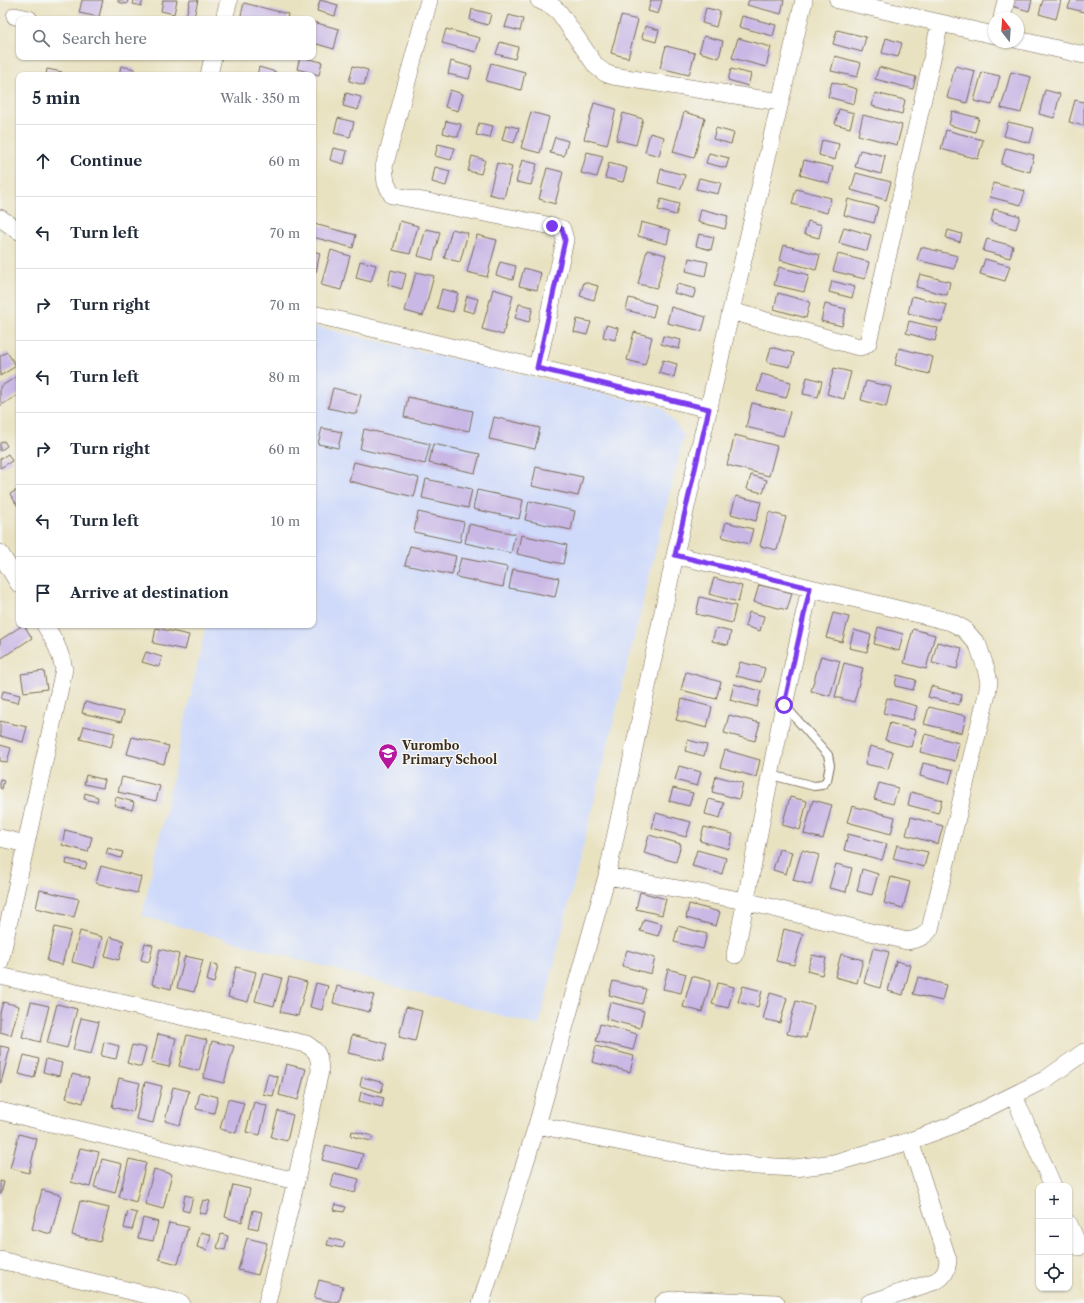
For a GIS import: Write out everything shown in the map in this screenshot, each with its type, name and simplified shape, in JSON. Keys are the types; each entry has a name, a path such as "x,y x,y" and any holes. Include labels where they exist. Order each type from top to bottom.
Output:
{"street":[{"path":"225,16 229,0"},
{"path":"429,0 384,167 386,183 392,195 562,229 565,240 537,368"},
{"path":"538,0 552,6 559,12 596,66 605,73 613,76 780,102"},
{"path":"481,1303 537,1125 607,876 675,555 804,0"},
{"path":"838,0 988,34"},
{"path":"1003,12 1006,0"},
{"path":"731,311 859,347 868,343 940,23"},
{"path":"1024,41 1084,55"},
{"path":"210,72 212,60"},
{"path":"0,218 16,229"},
{"path":"316,315 709,409"},
{"path":"0,553 16,579"},
{"path":"607,876 745,901 907,941 919,939 930,929 987,694 989,682 978,645 964,629 951,622 675,555"},
{"path":"735,955 784,705 810,588"},
{"path":"0,962 64,670 61,655 47,628"},
{"path":"0,838 26,844"},
{"path":"0,976 306,1044 315,1049 319,1059 320,1071 267,1303"},
{"path":"537,1125 712,1160 757,1166 794,1168 834,1163 910,1141 953,1125 1046,1079 1083,1054"},
{"path":"1014,1096 1052,1183"},
{"path":"0,1111 296,1180"},
{"path":"869,1303 936,1282 947,1271 948,1260 910,1141"},
{"path":"1072,1231 1079,1247"},
{"path":"0,1261 132,1298 181,1303"},
{"path":"663,1303 666,1301 681,1299 776,1303"}],"lane":[{"path":"770,775 814,786 822,785 827,780 829,772 830,765 828,755 784,705"}],"shaded area":[{"name":"Vurombo Primary School","path":"316,327 662,407 684,435 539,1026 142,916 205,628 316,628"}],"building":[{"path":"82,0 103,0 99,16 79,13"},
{"path":"118,0 128,0 127,4 118,2"},
{"path":"134,0 143,0 141,6 133,4"},
{"path":"163,0 177,0 174,14 161,11"},
{"path":"190,0 198,0 194,16 186,16"},
{"path":"320,0 338,5 335,16 317,11"},
{"path":"651,0 662,0 658,14 648,11"},
{"path":"749,0 784,0 781,14 747,5"},
{"path":"1014,0 1032,0 1029,11 1012,6"},
{"path":"1043,0 1061,0 1056,19 1039,14"},
{"path":"1071,0 1084,0 1084,12 1068,8"},
{"path":"244,3 288,14 288,16 241,16"},
{"path":"706,8 720,11 716,27 702,23"},
{"path":"472,9 491,14 488,25 470,20"},
{"path":"509,15 523,19 520,31 505,27"},
{"path":"621,16 638,20 628,58 611,53"},
{"path":"742,16 776,25 773,36 739,27"},
{"path":"316,23 339,29 334,49 316,44"},
{"path":"645,26 659,30 656,42 642,38"},
{"path":"446,29 480,38 476,52 442,43"},
{"path":"837,30 866,37 862,52 833,44"},
{"path":"704,36 723,41 719,58 699,52"},
{"path":"738,38 771,47 766,67 732,58"},
{"path":"886,38 902,43 898,57 882,53"},
{"path":"500,42 518,47 515,59 496,54"},
{"path":"666,46 695,53 689,75 660,68"},
{"path":"835,56 861,63 857,77 831,71"},
{"path":"299,60 313,60 322,62 319,75 316,74 316,72 308,72 297,69"},
{"path":"451,61 472,67 469,79 448,74"},
{"path":"491,63 525,72 521,90 486,81"},
{"path":"121,66 135,69 134,72 120,72"},
{"path":"353,66 368,70 364,85 349,81"},
{"path":"955,66 975,71 967,103 947,98"},
{"path":"259,67 276,72 258,72"},
{"path":"879,67 916,77 913,89 875,79"},
{"path":"47,69 62,72 46,72"},
{"path":"731,69 751,74 748,86 728,80"},
{"path":"982,72 1000,76 992,105 974,101"},
{"path":"1011,72 1031,77 1021,113 1001,108"},
{"path":"832,82 857,89 854,104 828,97"},
{"path":"450,90 463,94 458,111 445,107"},
{"path":"1045,90 1060,94 1054,118 1039,114"},
{"path":"346,93 361,97 358,110 343,106"},
{"path":"875,93 905,100 902,114 872,106"},
{"path":"1075,100 1084,102 1084,126 1069,122"},
{"path":"594,103 616,109 607,145 584,139"},
{"path":"839,109 854,113 850,128 835,124"},
{"path":"952,111 979,118 975,132 949,125"},
{"path":"531,112 549,117 540,153 521,148"},
{"path":"684,112 705,118 694,158 673,152"},
{"path":"623,113 643,119 636,145 616,140"},
{"path":"863,115 902,125 897,145 858,135"},
{"path":"338,118 354,122 350,137 334,133"},
{"path":"446,121 461,124 458,137 443,133"},
{"path":"1008,122 1034,128 1030,143 1004,136"},
{"path":"479,123 493,126 490,138 476,135"},
{"path":"506,125 519,128 514,143 502,140"},
{"path":"716,128 734,133 731,144 713,139"},
{"path":"946,130 983,140 978,159 941,149"},
{"path":"650,133 664,137 659,156 645,152"},
{"path":"555,137 568,141 564,156 550,153"},
{"path":"822,140 839,144 835,160 819,155"},
{"path":"438,144 455,148 451,160 435,156"},
{"path":"333,148 347,151 344,164 330,160"},
{"path":"1006,148 1034,155 1030,172 1001,164"},
{"path":"860,150 885,156 881,174 855,167"},
{"path":"587,152 603,156 597,177 581,173"},
{"path":"709,153 729,158 726,168 706,163"},
{"path":"472,156 485,160 481,174 468,171"},
{"path":"522,160 537,164 531,185 516,182"},
{"path":"804,160 833,167 829,183 800,175"},
{"path":"497,163 512,167 504,198 489,194"},
{"path":"609,163 627,168 623,182 605,178"},
{"path":"435,167 450,171 446,186 432,182"},
{"path":"547,168 563,172 555,204 539,199"},
{"path":"661,169 685,175 681,189 658,183"},
{"path":"856,173 891,182 886,200 851,190"},
{"path":"699,178 721,183 718,194 696,189"},
{"path":"993,183 1025,191 1021,205 990,197"},
{"path":"796,189 831,198 827,213 792,204"},
{"path":"661,199 679,204 676,215 658,210"},
{"path":"848,199 878,207 874,223 844,215"},
{"path":"701,209 728,216 725,229 698,222"},
{"path":"994,209 1020,216 1016,229 991,222"},
{"path":"400,221 418,226 410,254 393,250"},
{"path":"808,221 822,225 819,238 804,234"},
{"path":"641,222 670,230 667,244 638,236"},
{"path":"316,225 356,235 353,248 316,238"},
{"path":"844,227 871,235 867,251 839,243"},
{"path":"426,229 440,232 433,260 418,256"},
{"path":"452,229 468,233 460,262 444,258"},
{"path":"948,230 962,234 960,242 946,238"},
{"path":"699,234 714,237 711,250 696,246"},
{"path":"477,235 497,240 487,277 467,272"},
{"path":"987,239 1013,246 1010,258 983,251"},
{"path":"784,245 820,255 816,270 780,260"},
{"path":"921,247 958,256 954,269 917,260"},
{"path":"331,250 350,256 341,290 321,285"},
{"path":"647,250 666,255 657,288 638,284"},
{"path":"316,252 320,253 316,272"},
{"path":"838,254 869,262 865,279 833,271"},
{"path":"689,258 708,262 705,276 686,271"},
{"path":"985,259 1010,266 1005,281 980,274"},
{"path":"360,261 376,265 371,282 356,278"},
{"path":"500,262 516,266 513,280 496,275"},
{"path":"779,267 809,275 804,292 774,285"},
{"path":"524,268 541,273 537,290 519,286"},
{"path":"391,270 406,274 402,289 388,285"},
{"path":"416,272 434,276 423,316 405,311"},
{"path":"920,274 950,282 947,295 916,287"},
{"path":"832,281 855,287 852,298 829,292"},
{"path":"584,282 598,286 594,300 580,296"},
{"path":"677,284 696,289 693,298 674,293"},
{"path":"442,289 458,293 453,312 437,308"},
{"path":"493,289 513,295 503,335 482,329"},
{"path":"778,293 810,302 806,318 774,309"},
{"path":"467,296 478,299 474,313 463,310"},
{"path":"912,296 947,305 942,322 908,313"},
{"path":"629,298 656,305 653,317 626,310"},
{"path":"519,304 533,307 529,322 515,318"},
{"path":"825,304 846,309 842,326 821,321"},
{"path":"671,307 706,317 702,331 667,323"},
{"path":"577,319 591,322 587,335 574,332"},
{"path":"909,321 938,328 935,341 906,333"},
{"path":"606,325 618,328 615,340 603,337"},
{"path":"634,332 652,337 645,365 627,360"},
{"path":"663,336 681,340 679,349 661,344"},
{"path":"771,347 794,353 790,367 767,362"},
{"path":"899,348 933,357 929,374 895,365"},
{"path":"7,352 16,366 0,376 0,356"},
{"path":"663,360 677,364 674,377 659,373"},
{"path":"834,368 851,372 844,399 827,394"},
{"path":"762,374 791,382 786,398 757,391"},
{"path":"16,377 16,396 0,406 0,387"},
{"path":"807,377 822,381 818,397 803,394"},
{"path":"866,381 891,387 886,407 861,400"},
{"path":"333,388 361,395 356,414 328,408"},
{"path":"408,397 473,411 469,431 404,417"},
{"path":"752,403 790,412 783,436 746,427"},
{"path":"494,417 540,428 535,449 489,439"},
{"path":"322,428 342,432 338,448 318,444"},
{"path":"364,429 430,444 425,464 360,449"},
{"path":"735,435 777,446 769,476 727,465"},
{"path":"4,441 7,446 0,451 0,443"},
{"path":"433,444 480,454 475,473 429,463"},
{"path":"8,454 12,461 0,468 0,459"},
{"path":"354,462 419,478 414,497 349,481"},
{"path":"536,467 583,477 578,496 532,486"},
{"path":"751,475 767,480 763,493 747,489"},
{"path":"426,479 472,489 468,508 422,498"},
{"path":"477,490 523,500 519,519 473,509"},
{"path":"16,491 16,503 10,494"},
{"path":"736,496 761,502 756,521 731,514"},
{"path":"529,501 575,511 571,530 525,520"},
{"path":"418,512 464,522 460,542 414,532"},
{"path":"769,512 786,517 777,550 760,546"},
{"path":"726,522 753,529 749,544 722,537"},
{"path":"469,524 515,534 511,553 465,543"},
{"path":"521,535 567,545 563,564 517,554"},
{"path":"410,546 456,556 452,575 405,565"},
{"path":"461,558 507,567 503,587 456,577"},
{"path":"513,569 559,578 555,597 509,588"},
{"path":"714,578 742,586 738,602 709,594"},
{"path":"759,585 792,593 787,610 754,602"},
{"path":"700,597 736,606 732,623 696,614"},
{"path":"749,612 764,616 760,631 745,626"},
{"path":"833,613 849,617 842,642 826,638"},
{"path":"878,627 903,634 899,651 874,644"},
{"path":"18,628 26,628 32,638 0,659 0,640"},
{"path":"156,628 189,635 185,650 153,643"},
{"path":"716,628 731,632 728,645 712,641"},
{"path":"913,629 935,635 926,669 904,663"},
{"path":"854,630 871,635 867,652 849,648"},
{"path":"937,642 962,648 957,669 932,663"},
{"path":"146,652 162,657 159,667 142,662"},
{"path":"821,656 840,661 830,696 811,691"},
{"path":"740,662 765,668 761,682 736,676"},
{"path":"844,663 863,668 854,702 835,697"},
{"path":"44,671 47,689 24,692 21,674"},
{"path":"686,672 721,682 716,699 681,690"},
{"path":"897,675 916,680 913,690 895,686"},
{"path":"734,684 761,691 757,707 730,700"},
{"path":"931,686 962,695 959,705 928,697"},
{"path":"3,691 20,695 18,703 1,699"},
{"path":"887,698 917,706 913,720 883,713"},
{"path":"682,699 712,707 707,728 676,720"},
{"path":"85,702 124,712 121,722 82,713"},
{"path":"929,707 966,716 962,733 924,724"},
{"path":"729,715 760,723 755,741 724,733"},
{"path":"0,721 27,727 23,742 0,736"},
{"path":"890,723 916,730 911,747 885,740"},
{"path":"84,726 115,733 111,747 80,739"},
{"path":"925,734 959,743 955,761 920,752"},
{"path":"132,737 169,746 164,764 127,754"},
{"path":"688,740 707,745 704,756 685,751"},
{"path":"0,745 11,748 7,762 0,761"},
{"path":"870,746 893,752 888,769 865,764"},
{"path":"725,750 760,760 756,777 720,767"},
{"path":"923,763 953,770 949,784 920,776"},
{"path":"679,766 701,772 697,786 675,780"},
{"path":"86,775 105,780 103,788 84,784"},
{"path":"716,776 743,783 739,799 712,792"},
{"path":"122,777 160,786 156,801 118,792"},
{"path":"0,779 4,780 2,789 0,788"},
{"path":"879,783 898,788 893,804 874,799"},
{"path":"673,788 693,793 689,806 669,801"},
{"path":"911,792 942,800 938,813 908,805"},
{"path":"85,793 98,797 97,802 84,799"},
{"path":"116,797 134,802 132,810 114,805"},
{"path":"790,797 807,801 800,830 782,825"},
{"path":"709,799 724,803 720,818 705,814"},
{"path":"813,800 832,805 823,839 804,834"},
{"path":"852,806 895,817 891,834 847,822"},
{"path":"656,813 691,822 686,837 652,828"},
{"path":"911,817 943,826 938,844 906,835"},
{"path":"704,827 733,834 729,849 700,841"},
{"path":"65,830 92,837 88,852 62,845"},
{"path":"848,834 887,844 882,860 844,850"},
{"path":"649,835 681,844 676,862 644,853"},
{"path":"897,845 928,852 924,867 893,859"},
{"path":"108,848 123,852 121,858 106,854"},
{"path":"779,849 792,852 786,874 773,870"},
{"path":"697,850 726,858 722,874 692,866"},
{"path":"802,850 819,855 811,885 793,880"},
{"path":"67,859 87,863 85,869 66,864"},
{"path":"836,864 852,868 846,892 829,888"},
{"path":"101,866 141,877 137,893 96,883"},
{"path":"862,869 878,874 872,895 857,891"},
{"path":"891,877 910,882 903,908 884,903"},
{"path":"40,890 79,899 74,917 36,908"},
{"path":"640,892 666,899 662,915 636,909"},
{"path":"689,904 720,912 716,926 686,918"},
{"path":"644,919 662,924 658,936 640,931"},
{"path":"678,926 707,934 703,949 674,942"},
{"path":"55,927 71,931 62,965 47,961"},
{"path":"784,929 803,934 794,965 776,961"},
{"path":"80,931 102,937 94,968 72,962"},
{"path":"110,937 124,941 119,960 105,956"},
{"path":"145,943 153,945 149,962 141,960"},
{"path":"873,948 889,952 880,988 864,983"},
{"path":"160,949 179,954 171,989 152,984"},
{"path":"627,950 655,958 651,974 622,966"},
{"path":"841,954 863,960 857,983 835,977"},
{"path":"812,955 826,958 822,975 807,971"},
{"path":"185,956 203,960 194,992 177,988"},
{"path":"896,961 911,965 903,995 888,991"},
{"path":"211,963 218,965 214,983 207,981"},
{"path":"236,967 256,972 248,1002 228,997"},
{"path":"668,969 686,974 681,993 663,989"},
{"path":"263,973 282,978 274,1006 255,1001"},
{"path":"692,976 711,981 702,1012 683,1007"},
{"path":"289,977 307,982 298,1016 280,1012"},
{"path":"918,977 946,985 942,1001 913,994"},
{"path":"613,981 646,989 642,1004 609,995"},
{"path":"316,983 328,986 322,1010 310,1007"},
{"path":"718,983 734,987 728,1008 712,1004"},
{"path":"337,986 374,995 369,1012 333,1003"},
{"path":"743,986 762,991 758,1007 738,1002"},
{"path":"770,993 787,998 780,1023 763,1019"},
{"path":"796,1001 814,1006 806,1038 787,1034"},
{"path":"3,1002 19,1006 11,1035 0,1032 0,1013"},
{"path":"31,1002 49,1006 40,1042 22,1037"},
{"path":"610,1002 644,1011 640,1028 606,1019"},
{"path":"57,1004 77,1009 67,1048 47,1043"},
{"path":"406,1007 422,1011 415,1041 399,1037"},
{"path":"81,1018 99,1022 91,1054 73,1050"},
{"path":"600,1024 637,1034 633,1050 596,1041"},
{"path":"158,1034 176,1038 169,1067 151,1063"},
{"path":"187,1035 207,1040 199,1071 179,1066"},
{"path":"352,1035 387,1044 383,1061 348,1053"},
{"path":"212,1041 234,1046 224,1083 203,1078"},
{"path":"104,1042 119,1046 116,1059 101,1056"},
{"path":"132,1045 146,1048 141,1067 127,1063"},
{"path":"0,1046 10,1048 1,1083 0,1083"},
{"path":"596,1046 634,1056 630,1072 592,1062"},
{"path":"24,1055 39,1059 34,1078 19,1074"},
{"path":"46,1059 62,1063 59,1076 43,1072"},
{"path":"286,1064 306,1069 298,1100 279,1095"},
{"path":"72,1074 89,1078 83,1103 66,1098"},
{"path":"268,1074 278,1077 273,1096 263,1094"},
{"path":"362,1077 384,1083 381,1092 360,1086"},
{"path":"119,1078 140,1083 133,1112 112,1107"},
{"path":"145,1082 162,1086 153,1123 136,1119"},
{"path":"173,1087 189,1091 180,1125 165,1121"},
{"path":"200,1092 218,1097 214,1113 196,1109"},
{"path":"361,1092 384,1098 382,1107 359,1101"},
{"path":"228,1099 244,1103 236,1133 220,1129"},
{"path":"254,1102 267,1106 260,1135 246,1132"},
{"path":"278,1111 293,1115 287,1141 271,1137"},
{"path":"352,1131 373,1136 371,1141 351,1136"},
{"path":"19,1134 37,1139 29,1173 10,1168"},
{"path":"326,1145 363,1154 359,1169 322,1160"},
{"path":"80,1148 99,1152 90,1187 71,1182"},
{"path":"102,1159 122,1164 115,1193 94,1187"},
{"path":"129,1159 146,1163 136,1202 119,1197"},
{"path":"154,1169 172,1174 163,1209 145,1204"},
{"path":"334,1173 359,1179 355,1193 331,1187"},
{"path":"0,1181 4,1182 1,1194 0,1194"},
{"path":"233,1185 250,1189 242,1222 225,1217"},
{"path":"42,1190 61,1195 51,1234 32,1229"},
{"path":"185,1195 193,1197 189,1212 182,1210"},
{"path":"203,1200 210,1201 206,1214 199,1213"},
{"path":"80,1201 109,1208 100,1242 72,1235"},
{"path":"335,1204 346,1207 344,1212 333,1210"},
{"path":"253,1210 262,1212 258,1229 249,1227"},
{"path":"128,1211 137,1213 132,1230 124,1228"},
{"path":"143,1218 158,1222 153,1241 138,1238"},
{"path":"169,1223 188,1227 178,1264 159,1259"},
{"path":"201,1232 211,1235 207,1250 197,1247"},
{"path":"221,1234 228,1236 225,1250 217,1248"},
{"path":"247,1238 267,1243 258,1275 238,1270"},
{"path":"329,1238 345,1242 343,1248 327,1245"},
{"path":"319,1280 343,1286 339,1303 314,1298"}],"place":[{"name":"Vurombo Primary School","path":"388,770"}],"route":[{"path":"552,226 562,229 565,240 537,368 709,409 675,555 810,588 784,705"}]}
